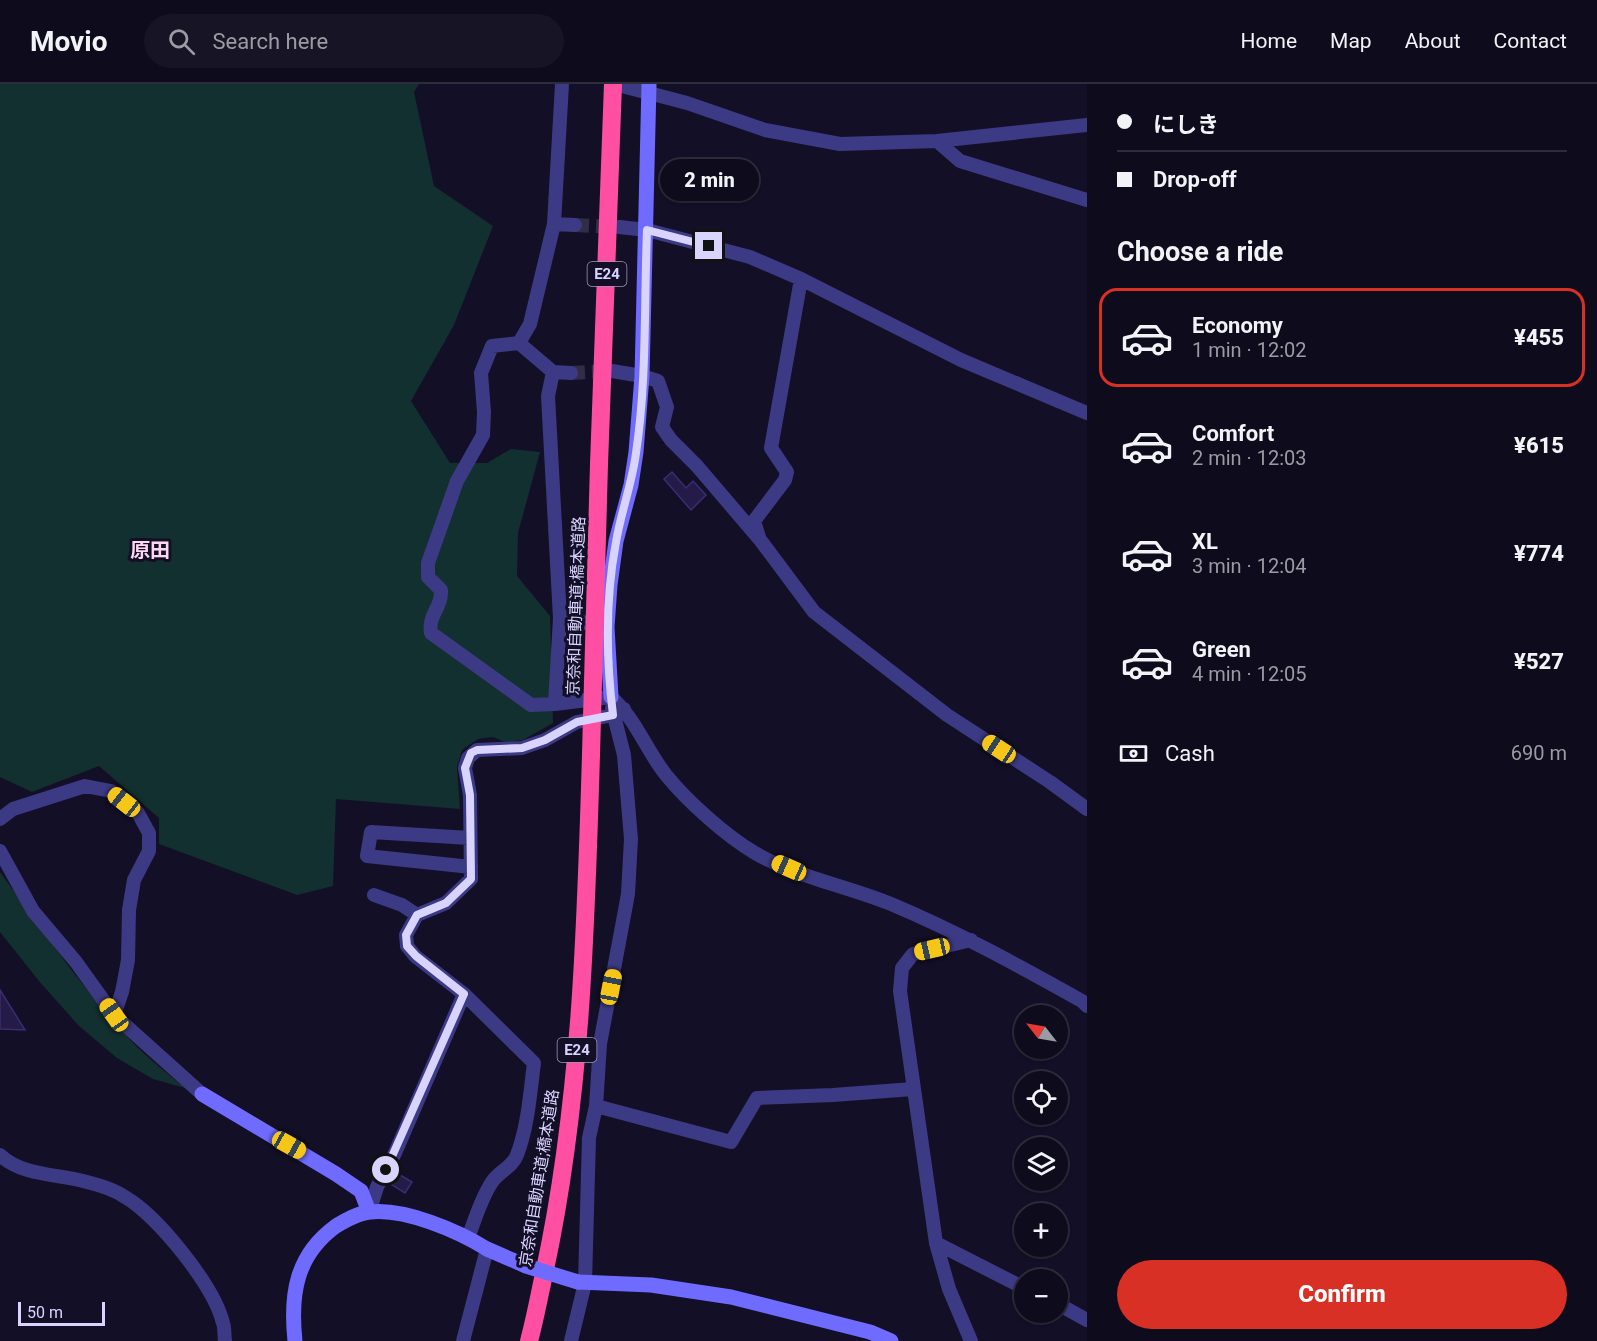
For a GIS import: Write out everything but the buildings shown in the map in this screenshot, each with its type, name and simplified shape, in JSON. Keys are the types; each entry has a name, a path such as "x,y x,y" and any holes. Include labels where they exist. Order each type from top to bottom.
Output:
{"highway":[{"name":"京奈和自動車道;橋本道路","path":"529,1341 553,1231 569,1129 579,1030 591,754 599,464 618,85"}],"street":[{"path":"519,342 530,324 554,224 562,84"},
{"path":"618,85 668,91 765,130 840,144 937,141 1087,124"},
{"path":"649,89 642,376 631,485 616,541 608,627 611,697 619,712 666,774 705,815 755,853 789,868 890,903 971,939 1082,1001 1087,1006"},
{"path":"937,141 960,161 1087,200"},
{"path":"554,224 575,225"},
{"path":"618,227 647,230 750,256 801,279 961,360 1087,413"},
{"path":"761,541 754,521 785,480 787,472 771,448 801,279"},
{"path":"571,373 554,372 519,342 492,346 481,373 483,435 457,481 428,563 428,577 441,590 441,598 430,622 431,633 531,705 611,697"},
{"path":"612,371 658,381 667,407 662,427 761,541 814,612 947,716 1050,782 1087,809"},
{"path":"554,372 548,396 560,618 555,704"},
{"path":"560,618 608,627"},
{"path":"468,1238 490,1183 516,1157 526,1118 534,1063 464,994 416,956 407,946 406,935 417,915 446,903 471,879 470,795 465,768 471,753 477,750 522,748 545,740 577,722 619,712"},
{"path":"570,1341 582,1282 589,1138 596,1106 600,1044 628,894 631,839 619,712"},
{"path":"0,819 13,809 85,786 111,792 138,813 149,833 149,851 134,880 129,910 128,960 122,992 114,1015"},
{"path":"470,838 371,832 367,856 471,867"},
{"path":"0,851 33,911 76,962 114,1015 202,1094 311,1158 361,1191 369,1212"},
{"path":"374,895 402,904 417,915"},
{"path":"971,939 913,954 902,968 900,991 936,1243 949,1289 971,1341"},
{"path":"369,1212 377,1187 464,994"},
{"path":"596,1106 731,1142 757,1098 913,1089"},
{"path":"0,1155 8,1162 34,1172 87,1182 125,1196 160,1226 208,1289 223,1322 225,1341"},
{"path":"295,1341 292,1316 295,1289 304,1263 321,1237 346,1220 369,1212 399,1214 468,1238 526,1266 582,1282 651,1285 731,1297 870,1332 891,1341"},
{"path":"936,1243 1014,1283"},
{"path":"463,1341 487,1249"},
{"path":"1068,1310 1087,1320"}],"green space":[{"path":"0,84 419,84 414,92 434,186 493,226 454,325 411,401 450,463 487,463 511,449 540,452 518,533 517,576 550,616 553,723 523,740 505,742 493,737 478,739 462,750 457,767 460,809 336,799 333,886 297,895 159,844 159,818 99,766 32,792 0,777"},
{"path":"0,872 58,952 120,1029 151,1060 185,1088 153,1079 117,1058 79,1026 39,981 0,932"}],"tunnel":[{"path":"575,225 615,227"},
{"path":"571,373 610,371"}],"district":[{"name":"原田","path":"150,550"}],"route":[{"path":"386,1170 464,994 416,956 407,946 406,935 417,915 446,903 471,879 470,795 465,768 468,758 477,750 522,748 545,740 577,722 613,715 608,665 610,585 616,541 631,485 636,452 642,376 647,230 709,246"}]}
